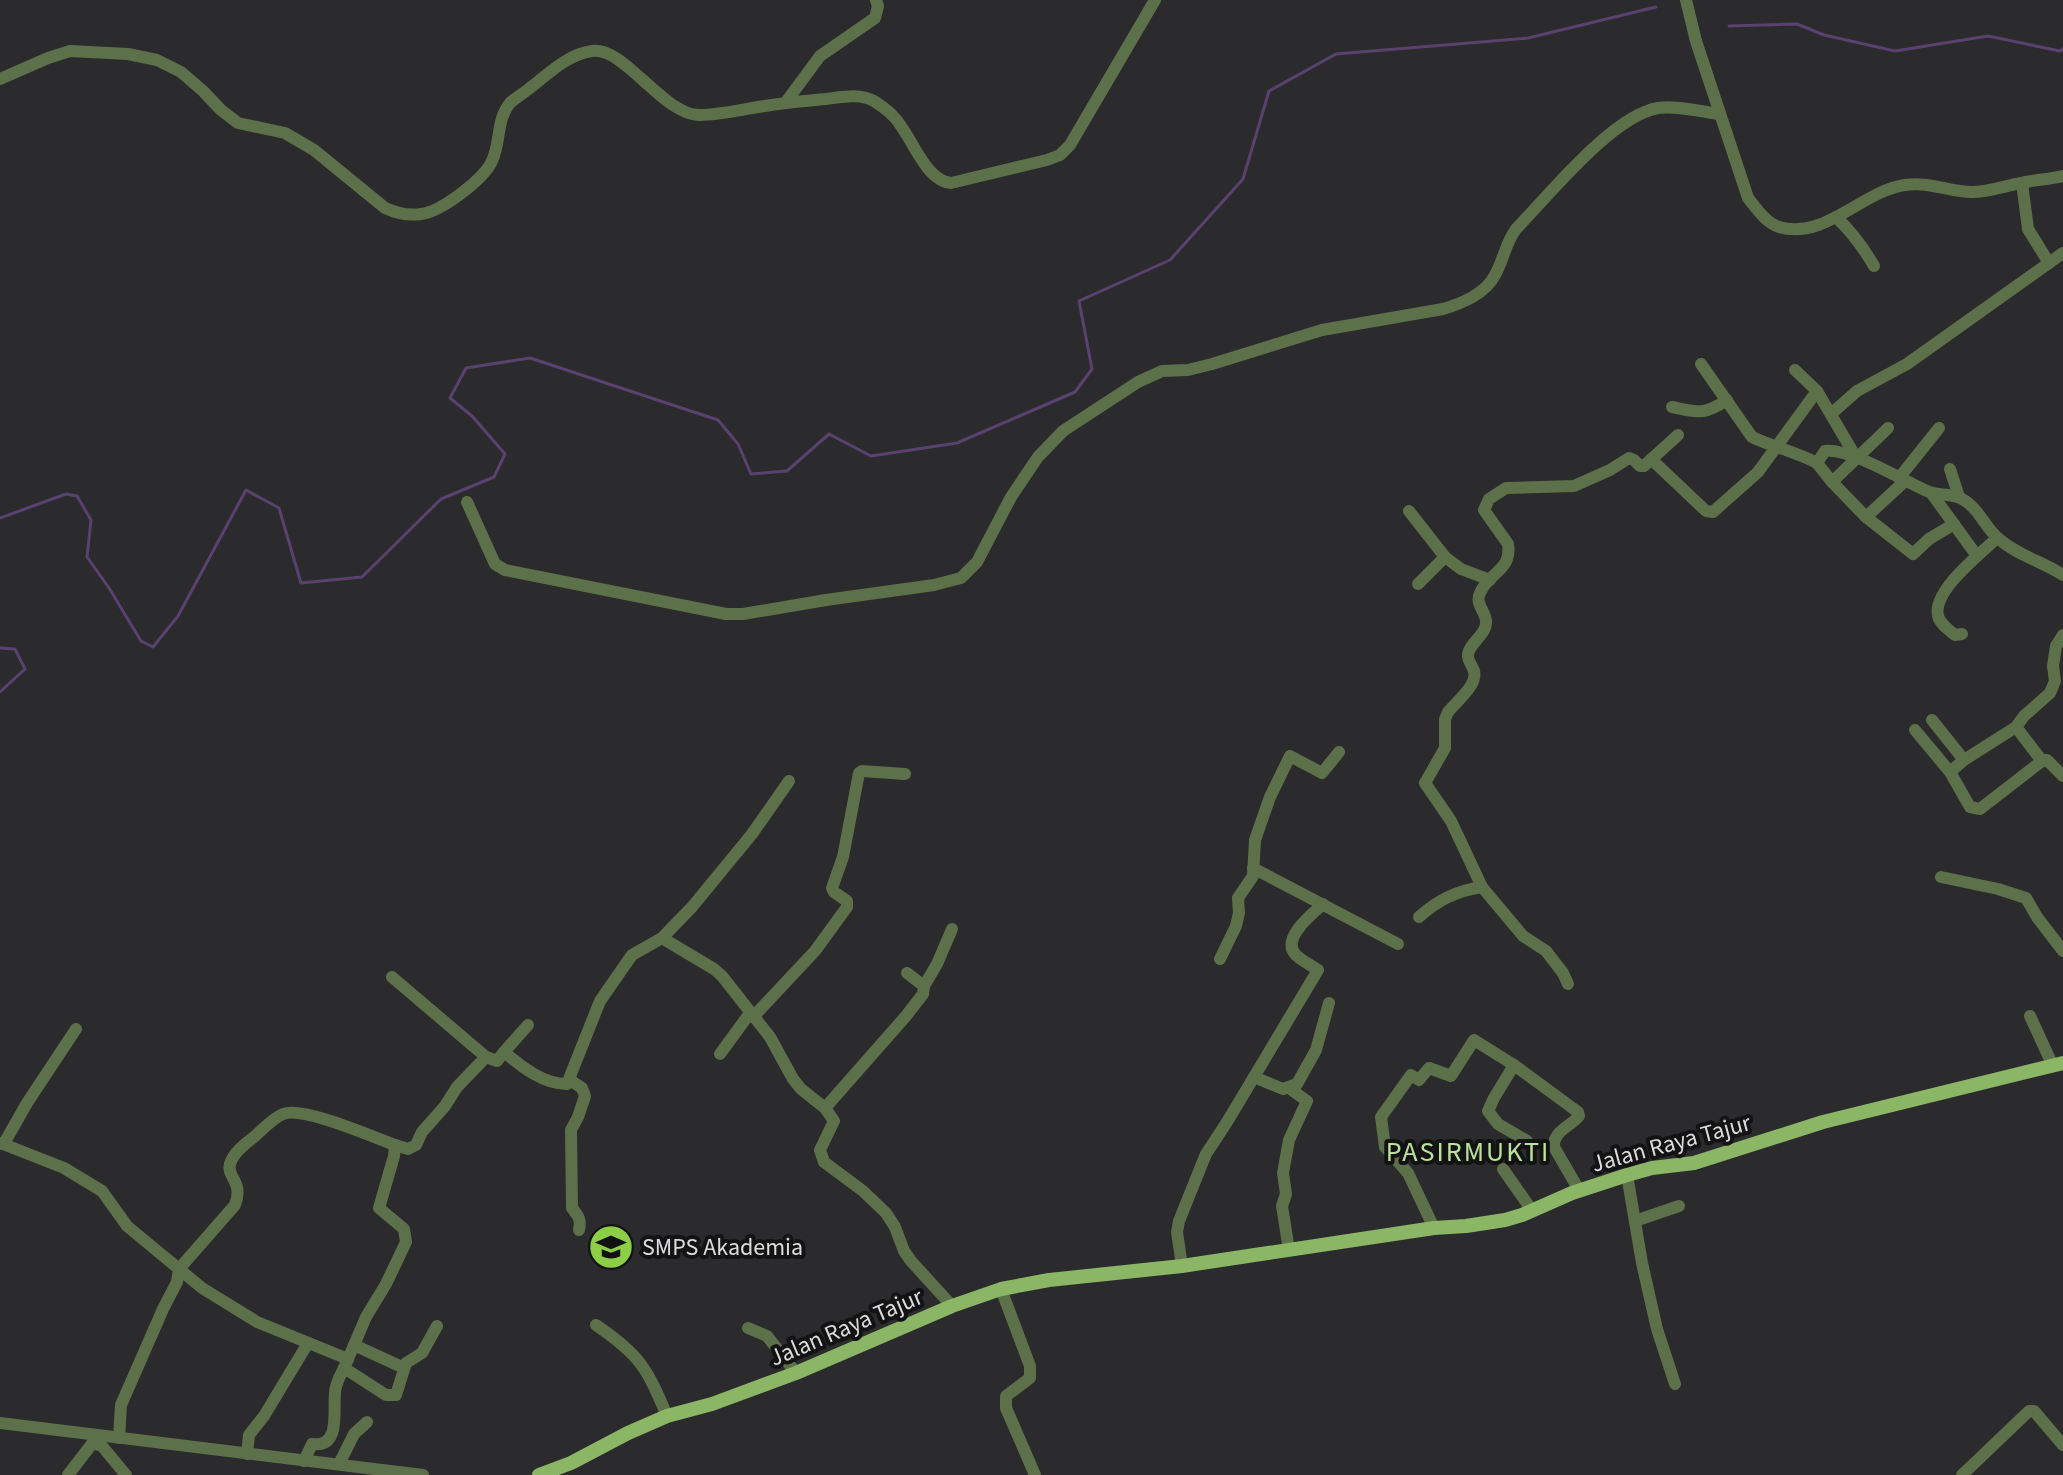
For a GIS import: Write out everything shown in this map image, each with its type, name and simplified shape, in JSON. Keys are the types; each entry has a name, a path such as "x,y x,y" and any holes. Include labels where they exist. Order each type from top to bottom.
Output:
{"main road":[{"name":"Jalan Raya Tajur","path":"539,1475 571,1463 667,1416 712,1404 796,1373 952,1306 1001,1289 1049,1280 1182,1266 1505,1220 1579,1190 1627,1175 1652,1168 1694,1163 1823,1122 2058,1064"}],"street":[{"path":"786,102 820,56 875,18 876,0"},
{"path":"0,79 70,51 128,54 157,60 181,72 238,123 285,133 314,150 385,208 397,213 421,214 435,210 486,171 492,161 501,120 510,103 567,60 591,51 603,51 617,58 646,84 687,112 697,115 786,102 860,96 872,100 894,116 929,170 944,183 951,183 1060,155 1070,145 1155,0"},
{"path":"1686,0 1696,41 1748,198 1763,215 1779,226 1816,225 1902,185 1974,192 2063,176"},
{"path":"467,502 495,564 505,570 726,614 934,585 961,578 977,562 1011,497 1038,457 1063,431 1138,382 1162,371 1188,370 1212,364 1322,330 1461,304 1481,291 1494,277 1506,242 1516,229 1607,135 1630,119 1658,108 1720,114"},
{"path":"2022,183 2028,229 2049,263"},
{"path":"1836,217 1851,231 1874,266"},
{"path":"1831,414 1857,391 1907,364 2063,253"},
{"path":"1701,364 1752,437 1817,463 1866,517 1913,554 1929,539 1954,524"},
{"path":"1795,370 1817,391 1857,459"},
{"path":"1651,459 1711,513 1758,472 1817,391"},
{"path":"1672,407 1708,412 1727,400"},
{"path":"1832,482 1888,428"},
{"path":"1866,517 1902,480 1939,428"},
{"path":"1568,984 1546,951 1523,936 1482,887 1451,821 1425,783 1445,748 1445,719 1448,712 1474,682 1475,675 1468,654 1485,626 1486,620 1478,600 1481,591 1507,563 1508,544 1484,510 1489,499 1506,488 1574,486 1628,458 1641,466 1678,435"},
{"path":"1817,463 1825,451 1833,450 1932,494 1959,497 1977,511 1997,538 2063,575"},
{"path":"1950,469 1959,497"},
{"path":"1932,494 1977,556"},
{"path":"1409,511 1445,557 1461,569 1490,580"},
{"path":"1962,634 1955,635 1942,623 1938,615 1941,597 1956,576 1997,538"},
{"path":"1418,584 1445,557"},
{"path":"1950,772 2016,727 2050,693 2055,681 2053,666 2056,646 2063,635"},
{"path":"1932,720 1964,760"},
{"path":"2016,727 2042,761"},
{"path":"1915,730 1950,772 1970,807 1980,809 2042,761 2047,760 2063,776"},
{"path":"1932,750 1947,739"},
{"path":"1220,959 1236,926 1238,898 1253,876 1255,840 1270,797 1290,756 1322,773 1339,752"},
{"path":"720,1054 752,1015 815,951 847,907 847,901 832,888 843,857 859,773 905,774"},
{"path":"504,1052 532,1073 567,1084 600,1001 632,955 662,938 692,907 742,846 789,781"},
{"path":"1253,868 1398,944"},
{"path":"1941,877 2026,898 2063,951"},
{"path":"1419,917 1436,902 1453,893 1482,887"},
{"path":"1182,1266 1177,1232 1182,1210 1212,1142 1318,970 1296,956 1292,940 1298,928 1323,904"},
{"path":"825,1108 923,994 952,929"},
{"path":"662,938 722,976 778,1048 793,1079 825,1108 834,1121 820,1150 820,1157 886,1213 911,1261 952,1306"},
{"path":"907,973 924,986"},
{"path":"392,977 486,1057 497,1061 528,1025"},
{"path":"1254,1077 1283,1089 1297,1084 1316,1050 1329,1003"},
{"path":"2030,1016 2058,1064"},
{"path":"76,1029 1,1144 64,1168 102,1191 127,1226 202,1288 257,1322 308,1343 346,1364 386,1395 396,1395 406,1363 422,1353 437,1326"},
{"path":"1434,1228 1408,1173 1385,1147 1381,1117 1411,1075 1419,1080 1429,1068 1451,1076 1474,1040 1578,1112 1576,1120 1555,1135 1553,1142 1579,1190"},
{"path":"119,1438 121,1405 177,1282 179,1269 235,1205 238,1187 229,1170 239,1149 283,1114 307,1114 408,1149 416,1145 422,1132 457,1087 486,1057"},
{"path":"1514,1065 1488,1111 1498,1124 1527,1141"},
{"path":"570,1080 582,1088 585,1096 571,1130 572,1208 581,1221 579,1230"},
{"path":"1289,1088 1307,1101 1289,1140 1284,1164 1286,1194 1282,1206 1289,1250"},
{"path":"304,1461 312,1444 325,1444 333,1430 335,1389 366,1317 406,1242 404,1229 379,1208 395,1145"},
{"path":"1503,1169 1531,1209"},
{"path":"1627,1175 1657,1329 1675,1384"},
{"path":"1635,1221 1679,1206"},
{"path":"1001,1289 1031,1374 1006,1396 1006,1408 1035,1475"},
{"path":"596,1325 641,1362 667,1416"},
{"path":"748,1328 767,1336 796,1373"},
{"path":"247,1454 249,1435 308,1343"},
{"path":"354,1345 404,1368"},
{"path":"1962,1475 2029,1411 2039,1415 2063,1445"},
{"path":"339,1464 354,1434 367,1422"},
{"path":"0,1423 95,1440 119,1438 423,1475"},
{"path":"68,1475 95,1440"},
{"path":"95,1440 126,1475"}],"waterway":[{"path":"0,518 66,494 77,496 91,520 87,557 141,641 153,647 178,616 246,490 279,508 301,583 362,577 441,499 494,477 505,454 472,416 450,398 466,368 530,358 718,420 738,444 751,474 787,471 829,434 871,456 957,443 1075,392 1092,369 1079,301 1170,260 1243,179 1269,91 1336,54 1528,38 1656,7"},
{"path":"1729,26 1797,24 1824,35 1895,51 1988,36 2060,51 2063,49"},
{"path":"0,648 15,649 25,669 0,692"}],"place":[{"name":"SMPS Akademia","path":"611,1247"}],"district":[{"name":"PASIRMUKTI","path":"1468,1151"}]}
